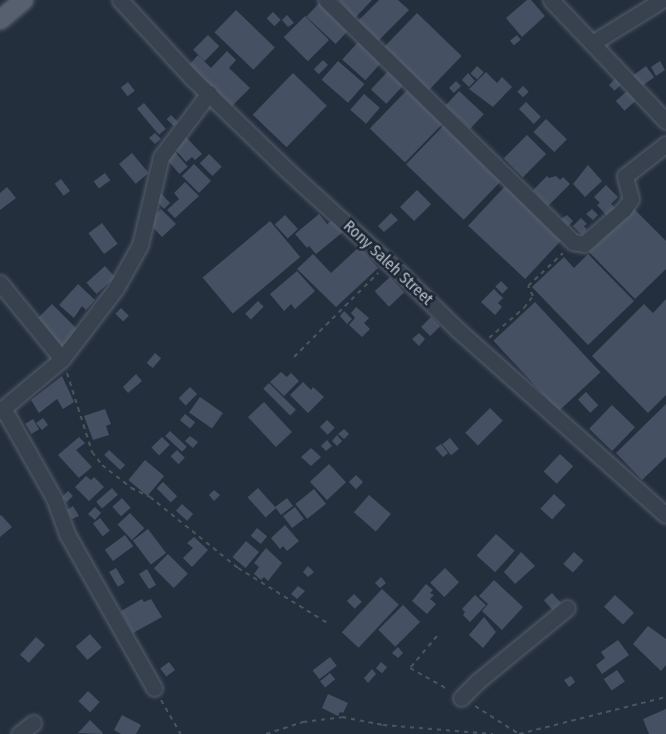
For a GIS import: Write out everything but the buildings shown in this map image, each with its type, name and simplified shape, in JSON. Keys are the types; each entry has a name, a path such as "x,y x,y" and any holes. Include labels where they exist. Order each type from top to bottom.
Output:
{"main road":[{"path":"0,20 24,0"}],"street":[{"name":"Rony Saleh Street","path":"120,0 208,93 479,347 666,515"},
{"path":"326,0 573,242 585,244 624,209 631,199 625,176 666,144"},
{"path":"552,0 666,121"},
{"path":"594,42 662,0"},
{"path":"154,688 67,534 54,498 1,410 62,359 130,266 140,245 161,157 208,93"},
{"path":"0,284 62,359"},
{"path":"461,698 478,681 567,608"},
{"path":"19,734 33,723"}],"path":[{"path":"479,347 524,308 533,296 528,286 573,242"},
{"path":"294,357 388,262"},
{"path":"62,359 92,452 102,465 131,488 150,497 238,568 329,624"},
{"path":"154,688 181,734"},
{"path":"519,734 666,697"},
{"path":"266,734 303,722 342,717 383,725 493,734"}]}
